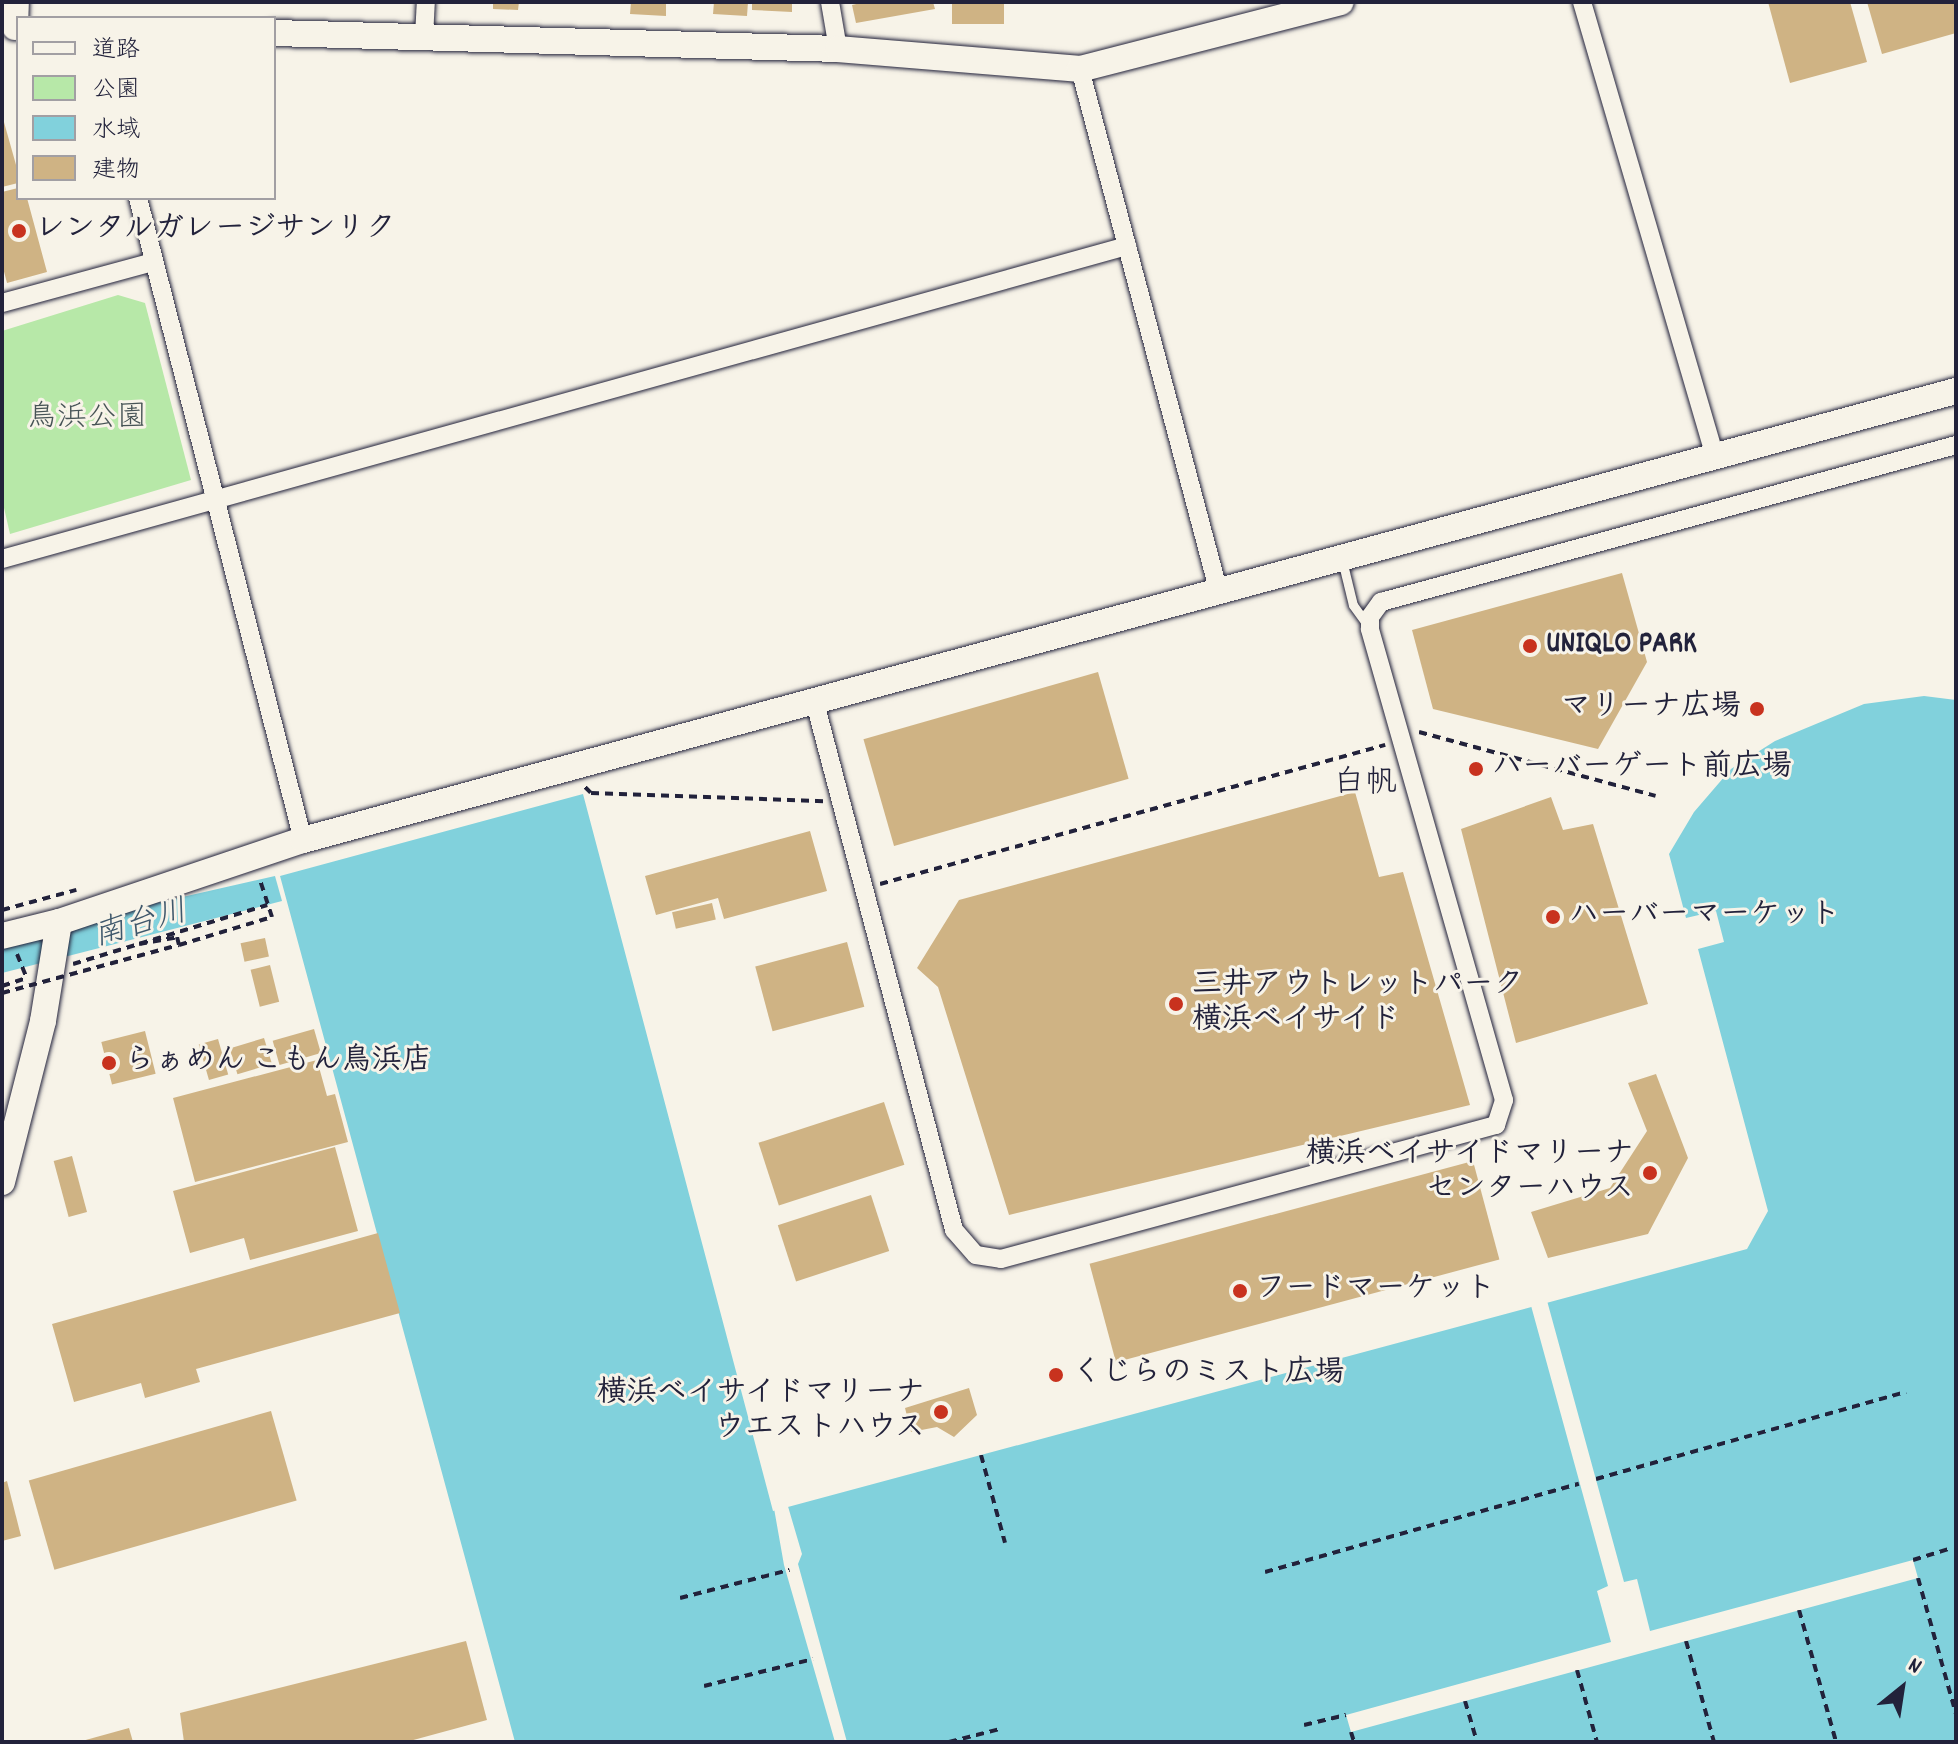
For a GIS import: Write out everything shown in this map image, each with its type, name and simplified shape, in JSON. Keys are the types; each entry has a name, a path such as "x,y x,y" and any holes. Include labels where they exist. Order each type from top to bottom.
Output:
{"street":[{"path":"424,37 426,2"},
{"path":"830,2 838,49"},
{"path":"276,33 838,49 1080,69 1341,2"},
{"path":"1582,2 1715,457"},
{"path":"1080,69 1219,593"},
{"path":"138,200 303,840"},
{"path":"2,559 1127,246"},
{"path":"2,303 153,262"},
{"path":"10,945 59,922 303,840 1956,391"},
{"path":"815,703 954,1230 976,1255 1001,1259 1496,1125 1504,1100 1370,629 1370,617 1381,602 1956,445"},
{"path":"2,1182 43,1021 59,922"}],"lane":[{"path":"1342,560 1353,605 1370,629"}],"path":[{"path":"1413,718 1420,743"},
{"path":"1383,731 1392,759"},
{"path":"1417,732 1656,796"},
{"path":"878,885 1387,745"},
{"path":"600,783 585,787 591,793 826,801"},
{"path":"822,788 830,816"},
{"path":"874,871 881,900"},
{"path":"2,993 272,917 259,876"},
{"path":"2,986 268,905"},
{"path":"140,945 177,937 179,945"},
{"path":"10,945 26,978"},
{"path":"1596,1479 1906,1392"},
{"path":"981,1455 1005,1543"},
{"path":"1265,1572 1579,1484"},
{"path":"1913,1560 1952,1548"},
{"path":"680,1598 789,1570"},
{"path":"1918,1578 1956,1714"},
{"path":"1799,1610 1836,1742"},
{"path":"1686,1641 1714,1742"},
{"path":"704,1686 813,1659"},
{"path":"1577,1670 1597,1742"},
{"path":"1465,1701 1477,1742"},
{"path":"1304,1725 1346,1715"},
{"path":"949,1742 1000,1729"},
{"path":"1351,1732 1354,1742"}],"green space":[{"name":"鳥浜公園","path":"118,295 145,303 191,480 10,534 2,499 2,331"}],"water":[{"path":"1924,696 1956,700 1956,1742 515,1742 280,876 583,794 773,1511 1747,1249 1768,1211 1698,949 1724,942 1716,911 1686,918 1669,854 1694,812 1731,769 1775,741 1864,704"},
{"name":"南台川","path":"275,876 282,901 2,973 2,938"}],"pier":[{"path":"1546,1297 1624,1582 1637,1579 1650,1631 1913,1560 1918,1578 1351,1732 1346,1715 1611,1642 1597,1591 1608,1586 1530,1302"},
{"path":"772,1497 776,1506 787,1503 802,1554 798,1564 847,1742 835,1742 784,1565"}],"building":[{"path":"493,2 519,2 518,10 493,9"},
{"path":"631,2 666,2 666,16 630,14"},
{"path":"714,2 748,2 747,16 713,14"},
{"path":"752,2 792,2 792,12 752,10"},
{"path":"865,2 933,2 935,9 856,23 852,5"},
{"path":"952,2 1004,2 1004,24 952,24"},
{"path":"1768,2 1850,2 1867,62 1790,83"},
{"path":"1867,2 1956,2 1956,33 1882,54"},
{"path":"2,115 16,165 16,184 2,187"},
{"name":"レンタルガレージサンリク","path":"16,188 16,200 28,200 47,272 7,283 2,264 2,192"},
{"name":"UNIQLO PARK","path":"1622,573 1647,662 1598,749 1433,709 1412,630"},
{"path":"1098,672 1129,779 894,846 863,739"},
{"name":"三井アウトレットパーク 横浜ベイサイド","path":"1355,792 1379,877 1403,872 1470,1105 1009,1215 938,987 917,968 959,900"},
{"name":"ハーバーマーケット","path":"1551,797 1563,830 1593,824 1648,1004 1516,1043 1461,829"},
{"path":"810,831 827,891 724,919 718,898 656,915 645,876"},
{"path":"712,903 716,920 676,929 672,912"},
{"path":"265,938 269,957 244,962 241,943"},
{"path":"847,942 864,1007 773,1031 755,967"},
{"path":"270,965 279,1002 260,1007 251,970"},
{"path":"314,1029 321,1053 280,1065 273,1041"},
{"path":"145,1031 156,1074 112,1085 101,1042"},
{"path":"264,1038 272,1064 237,1074 230,1049"},
{"path":"218,1039 228,1075 209,1080 199,1045"},
{"path":"317,1060 327,1096 335,1094 348,1142 195,1182 173,1098"},
{"name":"横浜ベイサイドマリーナ センターハウス","path":"1656,1074 1688,1158 1648,1234 1548,1258 1531,1212 1610,1188 1647,1131 1628,1083"},
{"path":"884,1102 904,1165 779,1206 758,1143"},
{"path":"335,1147 358,1231 250,1260 244,1238 190,1253 173,1191"},
{"path":"72,1156 87,1212 69,1217 54,1161"},
{"name":"フードマーケット","path":"1473,1161 1499,1260 1116,1362 1090,1264"},
{"path":"871,1195 889,1251 796,1281 778,1225"},
{"path":"378,1233 400,1313 196,1369 200,1382 145,1398 141,1383 74,1402 52,1324"},
{"name":"横浜ベイサイドマリーナ ウエストハウス","path":"969,1388 977,1415 954,1437 937,1427 911,1432 905,1408"},
{"path":"271,1411 297,1500 54,1570 29,1480"},
{"path":"7,1481 21,1536 2,1541 2,1483"},
{"path":"466,1641 487,1720 406,1742 184,1742 180,1713"},
{"path":"129,1728 133,1742 82,1742 82,1741"}],"place":[{"name":"レンタルガレージサンリク","path":"19,231"},
{"name":"UNIQLO PARK","path":"1530,646"},
{"name":"マリーナ広場","path":"1757,709"},
{"name":"ハーバーゲート前広場","path":"1476,769"},
{"name":"ハーバーマーケット","path":"1553,917"},
{"name":"三井アウトレットパーク 横浜ベイサイド","path":"1176,1004"},
{"name":"らぁめん こもん鳥浜店","path":"109,1063"},
{"name":"横浜ベイサイドマリーナ センターハウス","path":"1650,1173"},
{"name":"フードマーケット","path":"1240,1291"},
{"name":"くじらのミスト広場","path":"1056,1375"},
{"name":"横浜ベイサイドマリーナ ウエストハウス","path":"941,1412"}],"district":[{"name":"白帆","path":"1365,785"}]}
